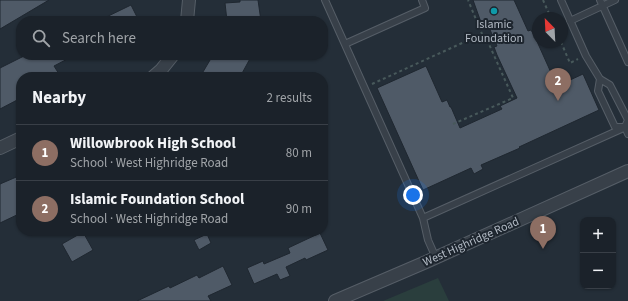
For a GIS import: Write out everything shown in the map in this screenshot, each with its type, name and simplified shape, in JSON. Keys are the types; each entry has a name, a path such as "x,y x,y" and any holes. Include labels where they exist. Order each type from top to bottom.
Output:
{"street":[{"path":"188,16 189,3"},
{"path":"159,72 169,60"},
{"path":"0,148 16,140"},
{"name":"West Highridge Road","path":"335,301 436,258 628,171"}],"lane":[{"path":"325,0 423,218 428,240 436,258"},
{"path":"345,44 425,8 422,0"},
{"path":"561,0 586,56 600,79 610,84 628,120 626,126 628,134"},
{"path":"570,20 601,3 615,0"},
{"path":"601,3 628,62"},
{"path":"600,79 598,92 615,127 626,126"},
{"path":"423,218 626,126"}],"path":[{"path":"452,124 513,98 484,33 482,34 468,0"},
{"path":"543,0 548,12"},
{"path":"371,84 482,34"},
{"path":"564,48 570,63 586,56"}],"green space":[{"path":"438,278 449,301 383,301"}],"building":[{"path":"0,0 49,0 22,16 16,16 16,20 0,29"},
{"path":"240,0 258,0 260,16 226,16 225,3 240,2"},
{"path":"473,0 514,0 528,31 531,30 532,32 532,48 540,48 557,86 583,74 599,110 481,165 483,169 474,174 471,168 423,190 377,88 426,66 442,102 447,100 460,128 502,109 500,106 517,98 497,55 494,47 497,46 488,25 483,28"},
{"path":"131,5 136,16 108,16"},
{"path":"16,60 65,60 54,66 58,72 16,72 16,101 0,109 0,68"},
{"path":"210,60 249,60 243,72 203,72"},
{"path":"16,177 16,215 0,223 0,184"},
{"path":"76,236 85,236 93,250 72,262 62,244"},
{"path":"203,236 208,236 211,243 199,250 194,240"},
{"path":"314,236 321,236 328,250 306,260 305,258 286,267 290,276 280,280 277,274 254,284 247,268 263,261 264,264 290,253 288,248"},
{"path":"223,266 232,285 208,296 211,301 137,301 197,275 199,278"}],"place":[{"name":"Islamic Foundation","path":"494,11"},
{"name":"Islamic Foundation School","path":"558,101"},
{"name":"Willowbrook High School","path":"543,249"}]}
